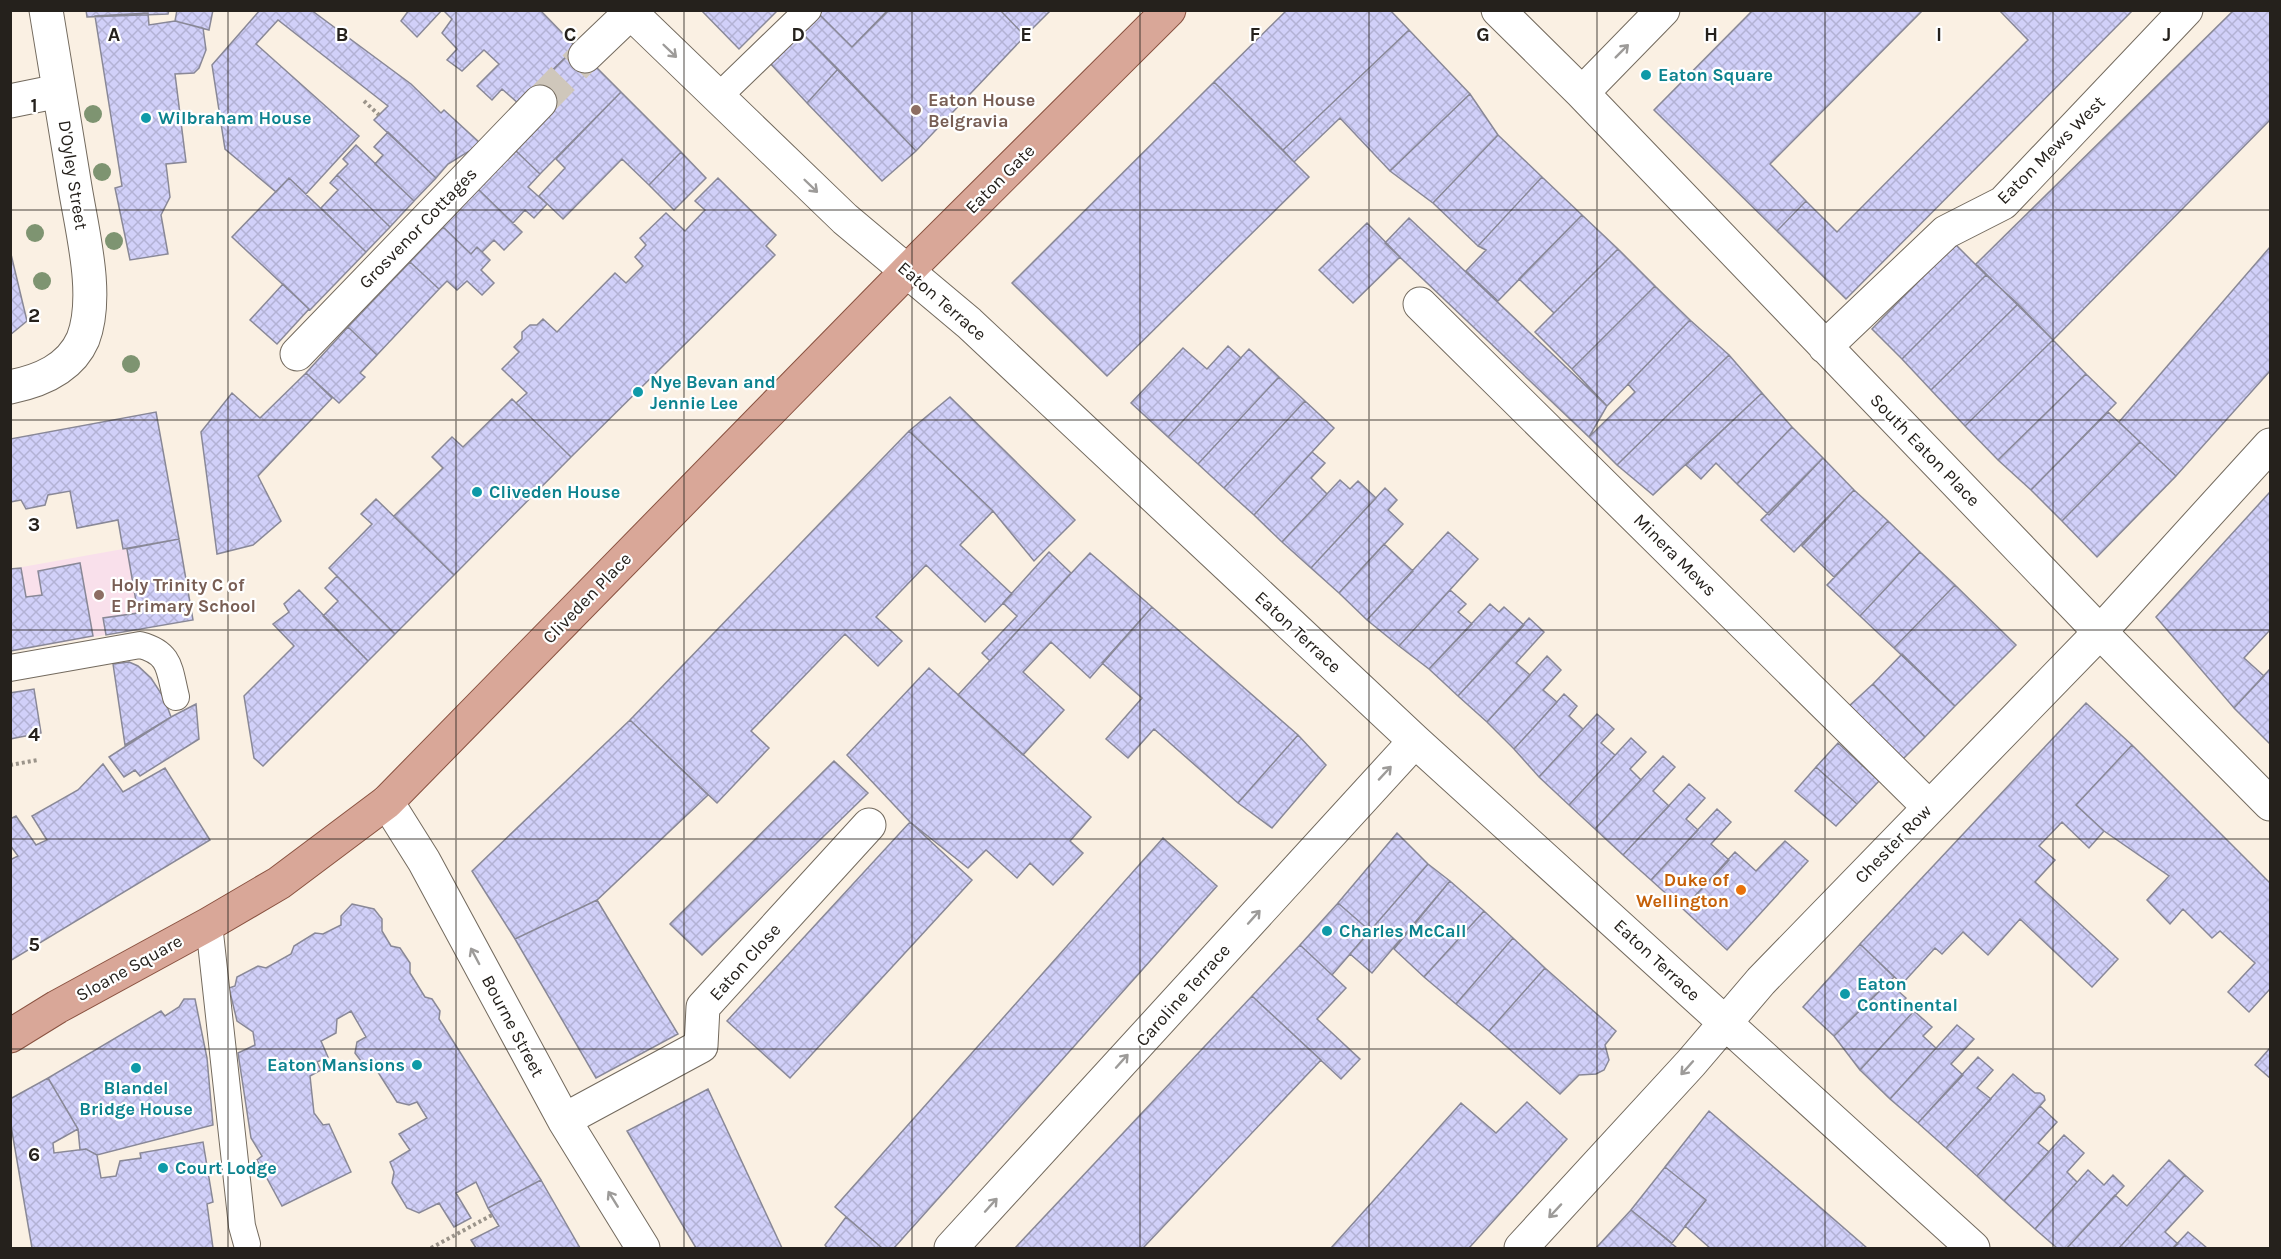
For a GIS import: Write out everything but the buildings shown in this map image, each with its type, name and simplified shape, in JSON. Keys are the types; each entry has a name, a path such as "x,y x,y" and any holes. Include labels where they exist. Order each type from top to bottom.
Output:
{"main road":[{"name":"Eaton Gate","path":"907,272 1169,10"},
{"name":"Cliveden Place","path":"249,901 309,861 387,802 907,272"},
{"name":"Sloane Square","path":"10,1036 57,1007 249,901"}],"street":[{"name":"D'Oyley Street","path":"10,387 35,382 65,365 82,340 88,320 87,269 46,10"},
{"path":"1498,10 1581,93 1664,10"},
{"name":"Eaton Mews West","path":"1826,347 1946,232 2002,203 2186,10"},
{"path":"585,56 629,12"},
{"name":"Eaton Terrace","path":"629,12 845,219 969,323 1415,741 1973,1248"},
{"path":"10,101 59,91"},
{"name":"South Eaton Place","path":"1581,93 2100,632 2271,804"},
{"name":"Grosvenor Cottages","path":"297,354 540,102"},
{"name":"Minera Mews","path":"1420,304 1929,807"},
{"name":"Chester Row","path":"1521,1248 1726,1024 1761,981 2100,632 2271,445"},
{"name":"Caroline Terrace","path":"951,1248 1415,741"},
{"name":"Bourne Street","path":"387,802 424,861 564,1120 643,1248"},
{"name":"Eaton Close","path":"564,1120 701,1046 703,1007 869,825"}],"lane":[{"path":"718,97 808,10"},
{"path":"10,668 140,645 156,649 168,665 176,697"},
{"path":"209,924 242,1226 247,1244"}],"path":[{"path":"364,101 379,115"},
{"path":"10,765 38,760"},
{"path":"431,1248 492,1215"}],"shaded area":[{"name":"Holy Trinity C of E Primary School","path":"179,539 193,620 11,651 11,569"}],"tunnel":[{"path":"540,102 585,56"}],"place":[{"name":"Eaton Square","path":"1646,75"},
{"name":"Eaton House Belgravia","path":"916,110"},
{"name":"Wilbraham House","path":"146,118"},
{"name":"Nye Bevan and Jennie Lee","path":"638,392"},
{"name":"Cliveden House","path":"477,492"},
{"name":"Holy Trinity C of E Primary School","path":"99,595"},
{"name":"Duke of Wellington","path":"1741,890"},
{"name":"Charles McCall","path":"1327,931"},
{"name":"Eaton Continental","path":"1845,994"},
{"name":"Eaton Mansions","path":"417,1065"},
{"name":"Blandel Bridge House","path":"136,1068"},
{"name":"Court Lodge","path":"163,1168"}]}
